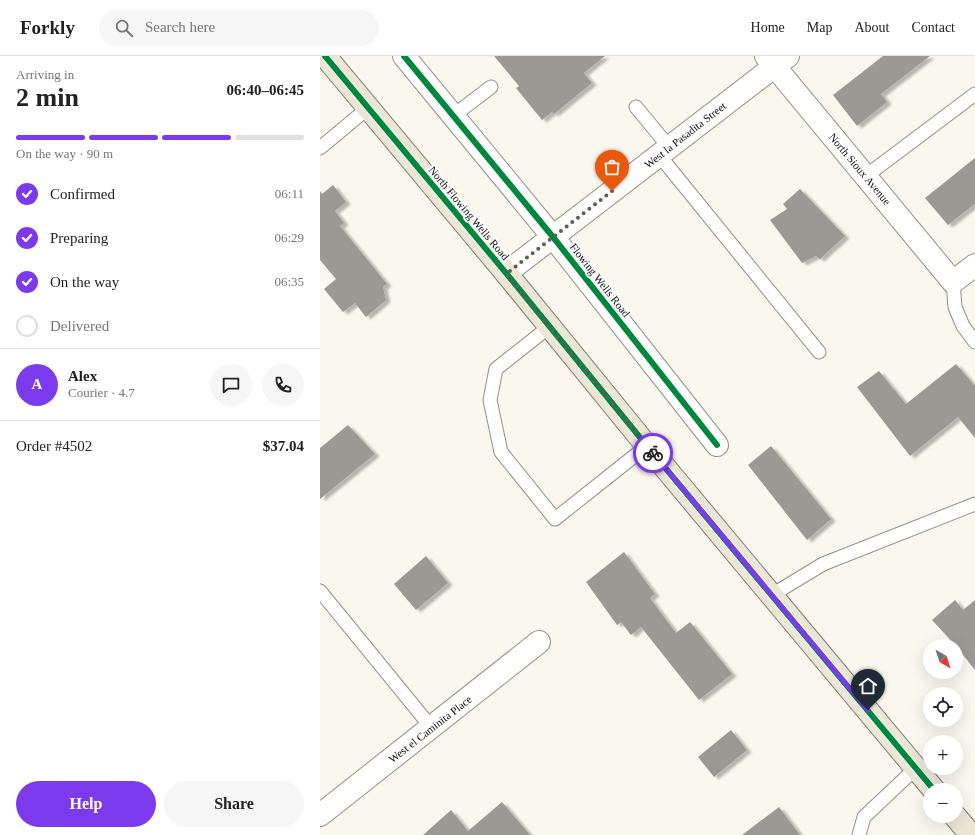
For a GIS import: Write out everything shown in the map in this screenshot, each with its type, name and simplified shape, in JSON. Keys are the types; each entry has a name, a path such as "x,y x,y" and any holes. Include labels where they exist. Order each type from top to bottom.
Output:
{"main road":[{"name":"North Flowing Wells Road","path":"325,56 647,446 928,783"}],"street":[{"name":"Flowing Wells Road","path":"404,56 553,237 717,445"},
{"name":"West la Pasadita Street","path":"506,274 664,151 776,59"},
{"name":"North Sioux Avenue","path":"776,59 866,176 953,282"},
{"path":"953,282 975,265"},
{"name":"West el Caminita Place","path":"320,815 539,642"}],"lane":[{"path":"453,116 491,87"},
{"path":"866,176 975,94"},
{"path":"636,107 664,151 820,352"},
{"path":"320,148 368,108"},
{"path":"953,282 955,307 963,326 975,342"},
{"path":"549,327 496,369 490,400 501,452 555,519 647,446"},
{"path":"772,595 823,564 975,504"},
{"path":"320,591 431,727"},
{"path":"859,835 864,817 916,768"}],"building":[{"path":"494,56 605,56 584,73 592,83 554,114 552,112 542,120 516,88 519,86"},
{"path":"883,56 930,56 881,94 887,102 857,126 833,95"},
{"path":"975,158 975,204 948,225 925,198"},
{"path":"333,185 346,202 335,211 344,223 340,226 387,284 383,287 386,300 366,317 355,303 343,312 324,289 336,279 320,260 320,191 322,194"},
{"path":"800,189 845,236 820,259 816,256 802,263 770,220 787,209 783,204"},
{"path":"956,364 975,386 975,438 958,417 910,456 857,387 879,371 906,404"},
{"path":"348,425 375,454 320,499 320,448"},
{"path":"771,446 831,519 807,540 748,465"},
{"path":"624,552 655,594 650,598 676,633 690,622 732,674 699,700 641,627 631,635 621,622 617,625 586,582"},
{"path":"426,556 448,583 416,610 394,584"},
{"path":"955,600 963,610 975,600 975,670 963,655 963,639 950,639 932,620"},
{"path":"731,730 747,750 714,777 698,757"},
{"path":"502,802 530,835 423,835 451,810 468,831"},
{"path":"779,807 800,835 742,835"}],"cycle path":[{"path":"325,56 506,273 647,446 928,783"},
{"path":"404,56 553,237 717,445"}],"way so far":[{"path":"612,191 506,274 653,453"}],"route":[{"path":"653,453 868,710"}]}
